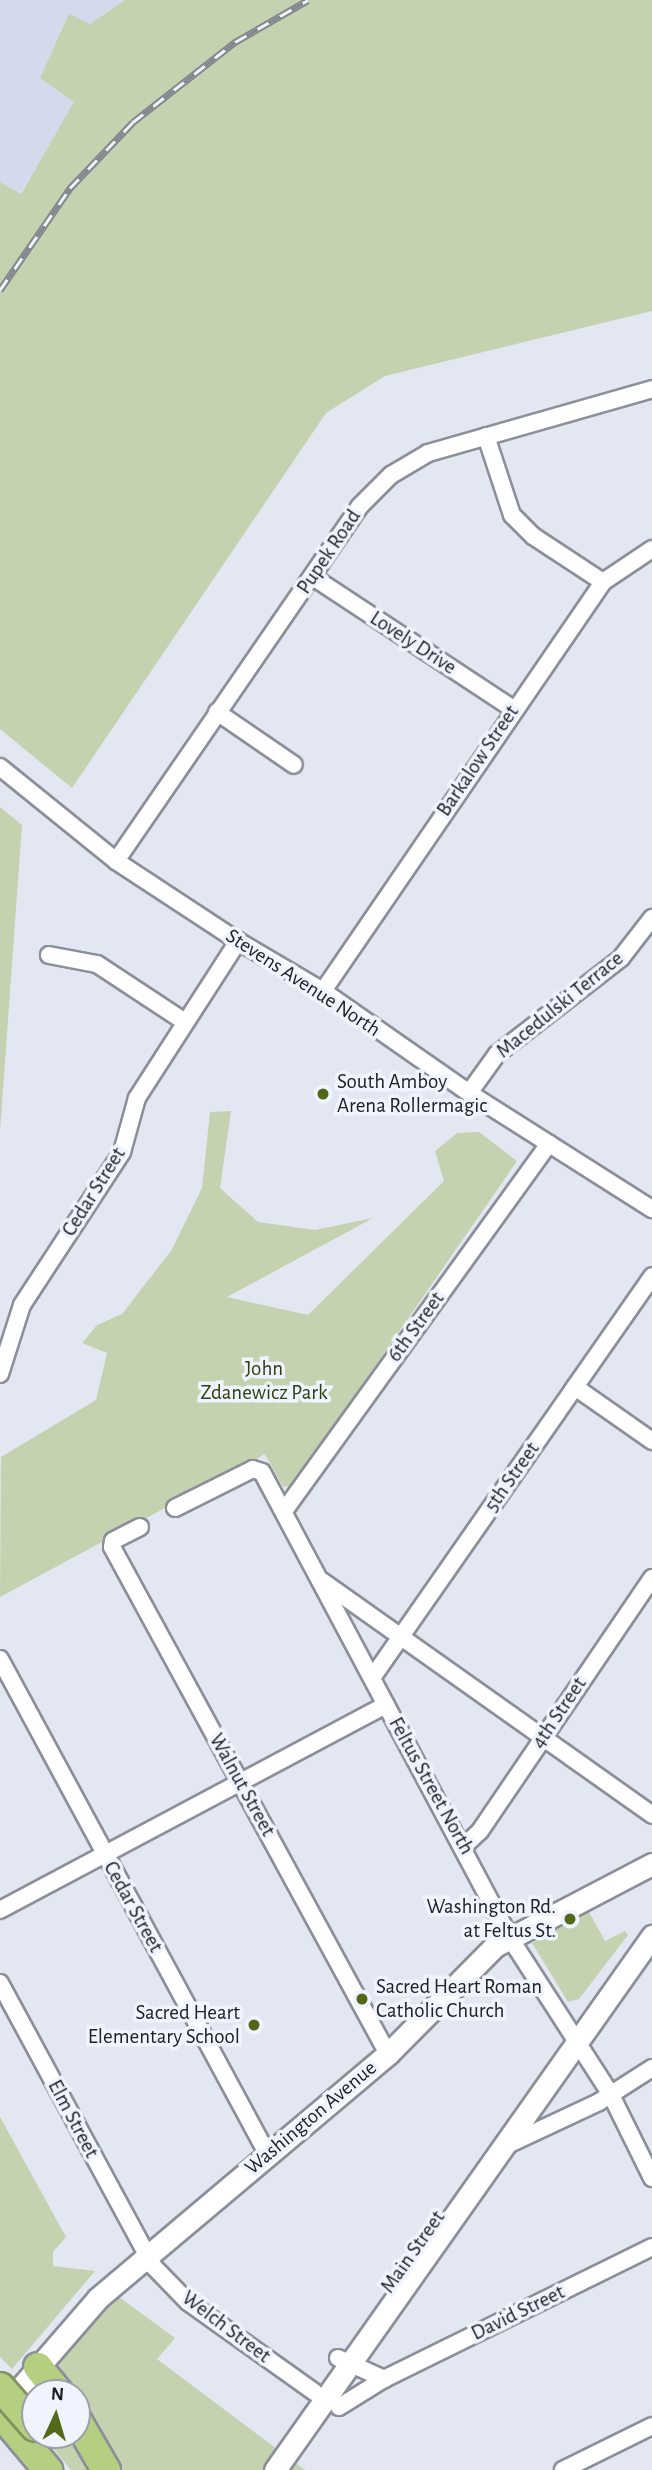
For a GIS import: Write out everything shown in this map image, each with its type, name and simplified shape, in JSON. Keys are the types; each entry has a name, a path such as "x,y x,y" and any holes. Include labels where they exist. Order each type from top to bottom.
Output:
{"highway":[{"path":"46,2358 54,2379"},
{"path":"0,2386 21,2417"},
{"path":"0,2412 21,2426"},
{"path":"91,2444 106,2470"},
{"path":"39,2449 48,2470"},
{"path":"49,2449 71,2470"}],"main road":[{"name":"Washington Avenue","path":"0,2412 94,2302 146,2254 388,2054 495,1946 652,1864"},
{"name":"Main Street","path":"271,2464 314,2392 344,2361 502,2148 652,1936"},
{"name":"Main Street","path":"271,2464 550,2060 576,2043"}],"street":[{"name":"Pupek Road","path":"116,860 359,507 391,475 428,453 652,388"},
{"path":"486,436 512,515 533,536 603,583"},
{"name":"Barkalow Street","path":"323,990 513,709 603,583 652,549"},
{"name":"Lovely Drive","path":"313,577 513,709"},
{"path":"217,712 294,765"},
{"name":"Stevens Avenue North","path":"0,766 116,860 238,941 323,990 469,1093 652,1209"},
{"name":"Macedulski Terrace","path":"469,1093 497,1054 621,958 652,918"},
{"name":"Cedar Street","path":"0,1374 22,1305 122,1152 137,1098 238,941"},
{"path":"49,955 97,964 185,1022"},
{"name":"6th Street","path":"284,1511 548,1143"},
{"name":"5th Street","path":"372,1678 652,1276"},
{"path":"575,1387 652,1441"},
{"name":"Feltus Street North","path":"175,1508 253,1469 262,1472 464,1846 510,1938 610,2093 652,2178"},
{"name":"Walnut Street","path":"140,1527 113,1541 112,1547 388,2054"},
{"path":"317,1578 652,1815"},
{"name":"4th Street","path":"464,1846 480,1831 652,1578"},
{"name":"Cedar Street","path":"0,1659 268,2155"},
{"path":"0,1910 386,1705"},
{"name":"Elm Street","path":"0,1983 146,2254"},
{"path":"502,2148 610,2093 652,2068"},
{"name":"David Street","path":"339,2407 384,2379 652,2247"},
{"name":"Welch Street","path":"146,2254 188,2302 314,2392"},
{"path":"344,2361 384,2379"},
{"path":"563,2470 652,2426"}],"shaded area":[{"path":"0,0 125,0 90,24 69,14 75,102 20,194 0,182"}],"green space":[{"path":"125,0 652,0 652,311 385,376 326,413 72,788 0,729 0,182 21,194 74,102 40,78 69,14 90,24"},
{"path":"0,807 22,825 0,1131"},
{"name":"John Zdanewicz Park","path":"231,1111 220,1188 258,1222 315,1230 373,1218 227,1297 308,1315 444,1181 435,1151 457,1133 479,1132 517,1161 293,1485 283,1487 265,1454 0,1597 1,1457 96,1400 107,1353 82,1343 97,1325 122,1314 171,1251 202,1188 210,1112"},
{"path":"589,1912 605,1941 625,1931 628,1935 579,1999 568,2002 532,1943"},
{"path":"0,2117 66,2237 53,2252 53,2266 95,2271 12,2369 0,2357"},
{"path":"108,2289 175,2338 157,2359 305,2470 71,2470 54,2449 91,2449 91,2379 28,2379"}],"railway":[{"path":"0,290 70,188 133,122 235,42 308,0"}],"place":[{"name":"South Amboy Arena Rollermagic","path":"323,1094"},
{"name":"Washington Rd. at Feltus St.","path":"570,1919"},
{"name":"Sacred Heart Roman Catholic Church","path":"362,1999"},
{"name":"Sacred Heart Elementary School","path":"254,2025"}]}
